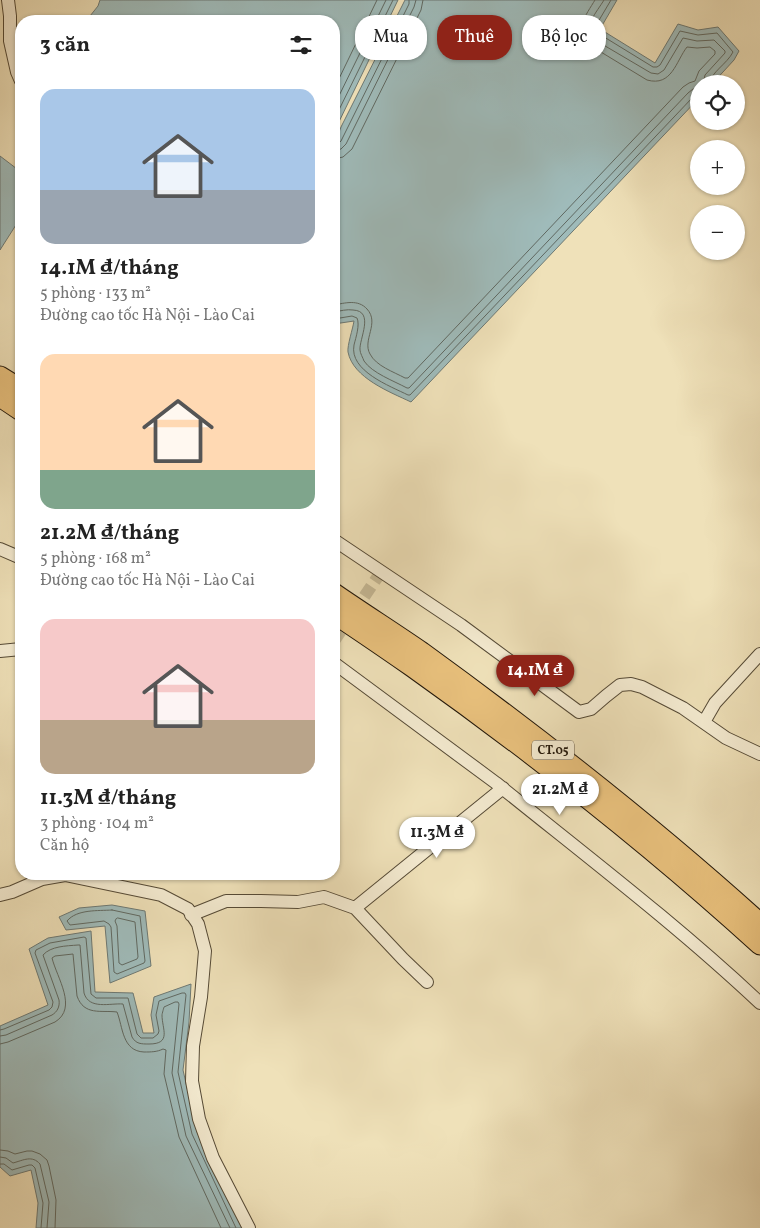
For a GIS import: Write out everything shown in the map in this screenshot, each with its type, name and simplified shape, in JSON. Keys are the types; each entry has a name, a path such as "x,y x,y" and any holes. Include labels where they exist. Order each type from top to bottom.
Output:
{"highway":[{"path":"0,376 15,385"},
{"path":"0,397 15,407"},
{"name":"CT.05","path":"340,597 421,652 533,734 622,804 721,887 760,923"},
{"name":"CT.05","path":"340,618 420,673 614,819 709,899 760,945"}],"street":[{"path":"8,0 10,41 15,63"},
{"path":"340,544 461,625 579,712 591,709 620,685 631,684 642,687 684,708 726,738 760,754"},
{"path":"0,549 15,555"},
{"path":"0,651 15,650"},
{"path":"704,722 715,703 760,654"},
{"path":"340,667 503,788 664,918 731,975 760,1003"},
{"path":"355,908 503,788"},
{"path":"0,894 12,892 40,880"},
{"path":"92,880 161,895 188,909 198,924 205,951 201,997 193,1046 192,1081 199,1119 213,1158 249,1228"},
{"path":"192,914 226,901 298,902 324,897 355,908 403,959 428,982"}],"water":[{"path":"100,0 398,0 391,15 355,15 355,60 369,60 340,120 340,15 91,15"},
{"path":"405,0 617,0 606,19 606,15 522,15 522,60 606,60 606,33 655,63 678,24 698,30 718,27 739,51 734,60 720,75 690,75 690,108 411,402 383,389 357,369 351,361 348,352 354,321 340,323 340,130 375,60 427,60 427,15 397,15"},
{"path":"0,156 15,167 15,226 0,250"},
{"path":"112,905 145,911 151,966 110,983 105,926 66,930 59,917 79,908"},
{"path":"91,931 95,992 133,993 143,1033 154,1033 151,1015 154,997 191,984 189,1022 183,1070 197,1132 242,1228 36,1228 38,1203 31,1170 10,1176 0,1167 0,1026 48,1005 29,949 48,938"}],"tunnel":[{"path":"340,632 381,572"}]}
